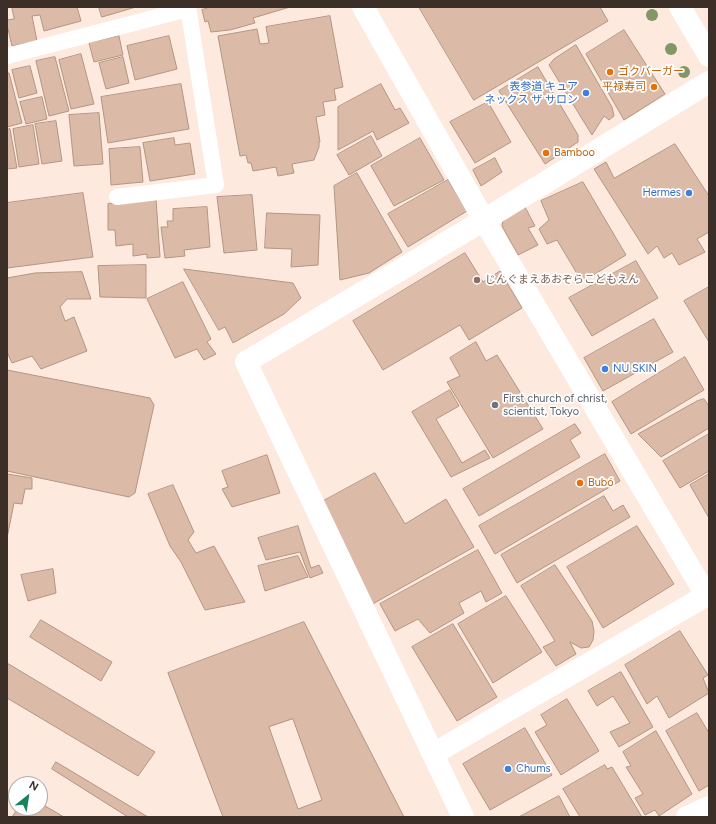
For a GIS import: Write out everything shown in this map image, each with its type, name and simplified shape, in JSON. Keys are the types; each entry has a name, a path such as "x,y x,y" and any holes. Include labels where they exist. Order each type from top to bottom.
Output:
{"street":[{"path":"364,7 484,220 708,594 433,754"},
{"path":"680,7 709,56"},
{"path":"463,817 246,362 484,220 709,82"},
{"path":"687,817 709,807"}],"lane":[{"path":"7,56 188,8 216,185 118,197"}],"building":[{"path":"12,7 77,7 81,21 44,31 40,15 32,16 37,41 12,46 7,20 14,19"},
{"path":"99,7 136,7 102,17"},
{"path":"211,7 290,7 253,18 255,23 230,30 211,32 208,21 205,22 202,10"},
{"path":"419,7 600,7 608,21 474,100"},
{"path":"330,16 343,87 334,89 336,100 323,102 325,115 316,117 320,142 314,160 292,164 294,173 278,176 276,167 253,171 251,163 248,163 246,155 240,156 218,36 257,29 260,44 269,43 266,27"},
{"path":"624,30 665,94 624,120 586,54"},
{"path":"119,36 123,55 94,62 89,43"},
{"path":"169,36 177,69 135,80 127,46"},
{"path":"576,45 612,107 614,116 609,120 604,116 592,135 549,65 554,59"},
{"path":"81,54 94,104 71,109 59,60"},
{"path":"55,57 69,111 49,116 36,61"},
{"path":"123,57 129,83 106,89 99,63"},
{"path":"30,66 37,93 19,98 12,70"},
{"path":"538,67 578,135 578,142 545,164 499,91"},
{"path":"7,73 9,73 22,123 7,127"},
{"path":"181,84 189,129 108,143 101,97"},
{"path":"381,84 395,110 400,108 409,123 377,140 373,131 338,150 338,107"},
{"path":"42,97 47,119 26,124 20,102"},
{"path":"488,102 511,142 475,163 450,122"},
{"path":"99,113 103,164 74,166 69,115"},
{"path":"56,121 62,161 42,164 35,124"},
{"path":"33,125 39,164 19,167 13,129"},
{"path":"10,129 17,168 7,169 7,130"},
{"path":"371,136 382,156 349,175 337,155"},
{"path":"174,138 175,145 190,143 195,174 150,181 143,143"},
{"path":"420,138 444,180 394,206 371,166"},
{"path":"675,144 709,196 709,232 697,239 705,252 679,265 672,253 664,258 657,246 648,254 594,169 606,162 614,178"},
{"path":"140,147 143,182 111,185 109,149"},
{"path":"495,158 502,172 481,186 473,170"},
{"path":"357,173 402,252 369,273 340,280 334,186"},
{"path":"448,180 467,211 408,247 388,214"},
{"path":"583,182 626,255 582,282 557,240 547,244 539,229 549,220 541,201"},
{"path":"83,193 93,257 7,268 7,203"},
{"path":"252,195 257,250 224,253 217,197"},
{"path":"156,199 160,257 147,258 147,254 133,256 133,244 116,246 115,230 108,230 108,204"},
{"path":"207,207 210,247 184,250 185,256 165,258 161,227 168,227 167,221 173,221 173,209"},
{"path":"525,207 535,226 528,228 538,245 518,255 502,226 504,216"},
{"path":"267,213 320,215 318,265 291,267 292,249 265,248"},
{"path":"465,253 483,282 500,271 522,308 469,340 460,325 383,370 353,321"},
{"path":"636,261 658,298 592,336 569,298"},
{"path":"146,265 146,298 100,297 98,266"},
{"path":"184,269 293,283 301,298 284,314 233,343 225,327 219,330"},
{"path":"82,272 91,299 67,299 60,307 65,321 74,317 87,351 41,369 32,356 12,363 7,352 7,278 35,273"},
{"path":"183,282 211,339 207,342 216,354 204,360 197,349 175,358 147,299"},
{"path":"709,287 709,342 684,301"},
{"path":"654,319 673,352 603,391 584,358"},
{"name":"First church of christ, scientist, Tokyo","path":"476,342 486,361 497,355 543,429 493,458 447,382 460,376 450,358"},
{"path":"685,357 704,390 631,434 612,402"},
{"path":"7,370 150,398 154,405 135,493 129,497 7,471"},
{"path":"450,390 459,406 436,419 462,463 485,450 490,458 451,477 412,412"},
{"path":"704,399 709,406 709,428 661,457 638,434 697,401"},
{"path":"575,424 581,433 570,440 580,457 479,516 463,489"},
{"path":"709,434 709,471 680,488 663,461"},
{"path":"605,454 620,481 495,554 479,526"},
{"path":"267,455 280,493 232,507 222,489 228,487 222,471"},
{"path":"375,473 405,524 446,499 474,547 369,606 318,504"},
{"path":"7,474 32,478 32,489 25,489 22,504 14,503 7,538"},
{"path":"709,474 709,518 690,485"},
{"path":"173,485 194,532 188,540 196,553 214,546 245,602 205,610 181,562 170,546 148,494"},
{"path":"604,496 613,511 623,505 630,517 517,583 501,555"},
{"path":"298,526 311,568 319,565 323,573 310,578 300,552 266,560 258,538"},
{"path":"637,526 674,584 603,628 567,567"},
{"path":"478,550 502,593 486,602 481,591 459,603 464,613 430,633 418,619 395,631 380,604"},
{"path":"298,556 308,577 265,591 258,566"},
{"path":"555,565 592,621 594,631 593,640 589,647 581,648 570,642 576,654 556,666 543,647 555,641 521,586"},
{"path":"53,569 56,593 28,601 21,575"},
{"path":"506,596 542,652 493,683 458,624"},
{"path":"41,620 112,662 101,681 30,637"},
{"path":"304,622 404,817 223,817 168,673","holes":["293,719 322,800 298,809 269,727"]},
{"path":"453,624 497,697 457,721 412,647"},
{"path":"680,631 708,675 703,678 709,693 669,718 657,696 647,704 625,665"},
{"path":"7,663 155,752 138,776 7,698"},
{"path":"621,672 653,727 619,747 610,732 630,723 613,696 597,706 588,691"},
{"path":"567,699 599,751 561,775 535,732 547,725 541,715"},
{"path":"697,713 709,733 709,785 699,791 666,731"},
{"name":"Chums","path":"525,728 552,775 490,810 463,764"},
{"path":"656,731 692,794 659,816 655,810 645,815 635,798 643,794 626,767 631,766 623,752"},
{"path":"56,762 148,817 128,817 52,769"},
{"path":"605,765 607,769 612,767 642,817 580,817 563,789"},
{"path":"559,796 570,817 519,817"},
{"path":"48,808 64,817 12,817 48,816"}],"place":[{"name":"ゴクバーガー","path":"610,72"},
{"name":"平禄寿司","path":"654,87"},
{"name":"表参道 キュア ネックス ザ サロン","path":"586,93"},
{"name":"Bamboo","path":"546,153"},
{"name":"Hermes","path":"689,193"},
{"name":"じんぐまえあおぞらこどもえん","path":"477,280"},
{"name":"NU SKIN","path":"605,369"},
{"name":"First church of christ, scientist, Tokyo","path":"495,405"},
{"name":"Bubó","path":"580,483"},
{"name":"Chums","path":"508,769"}]}
